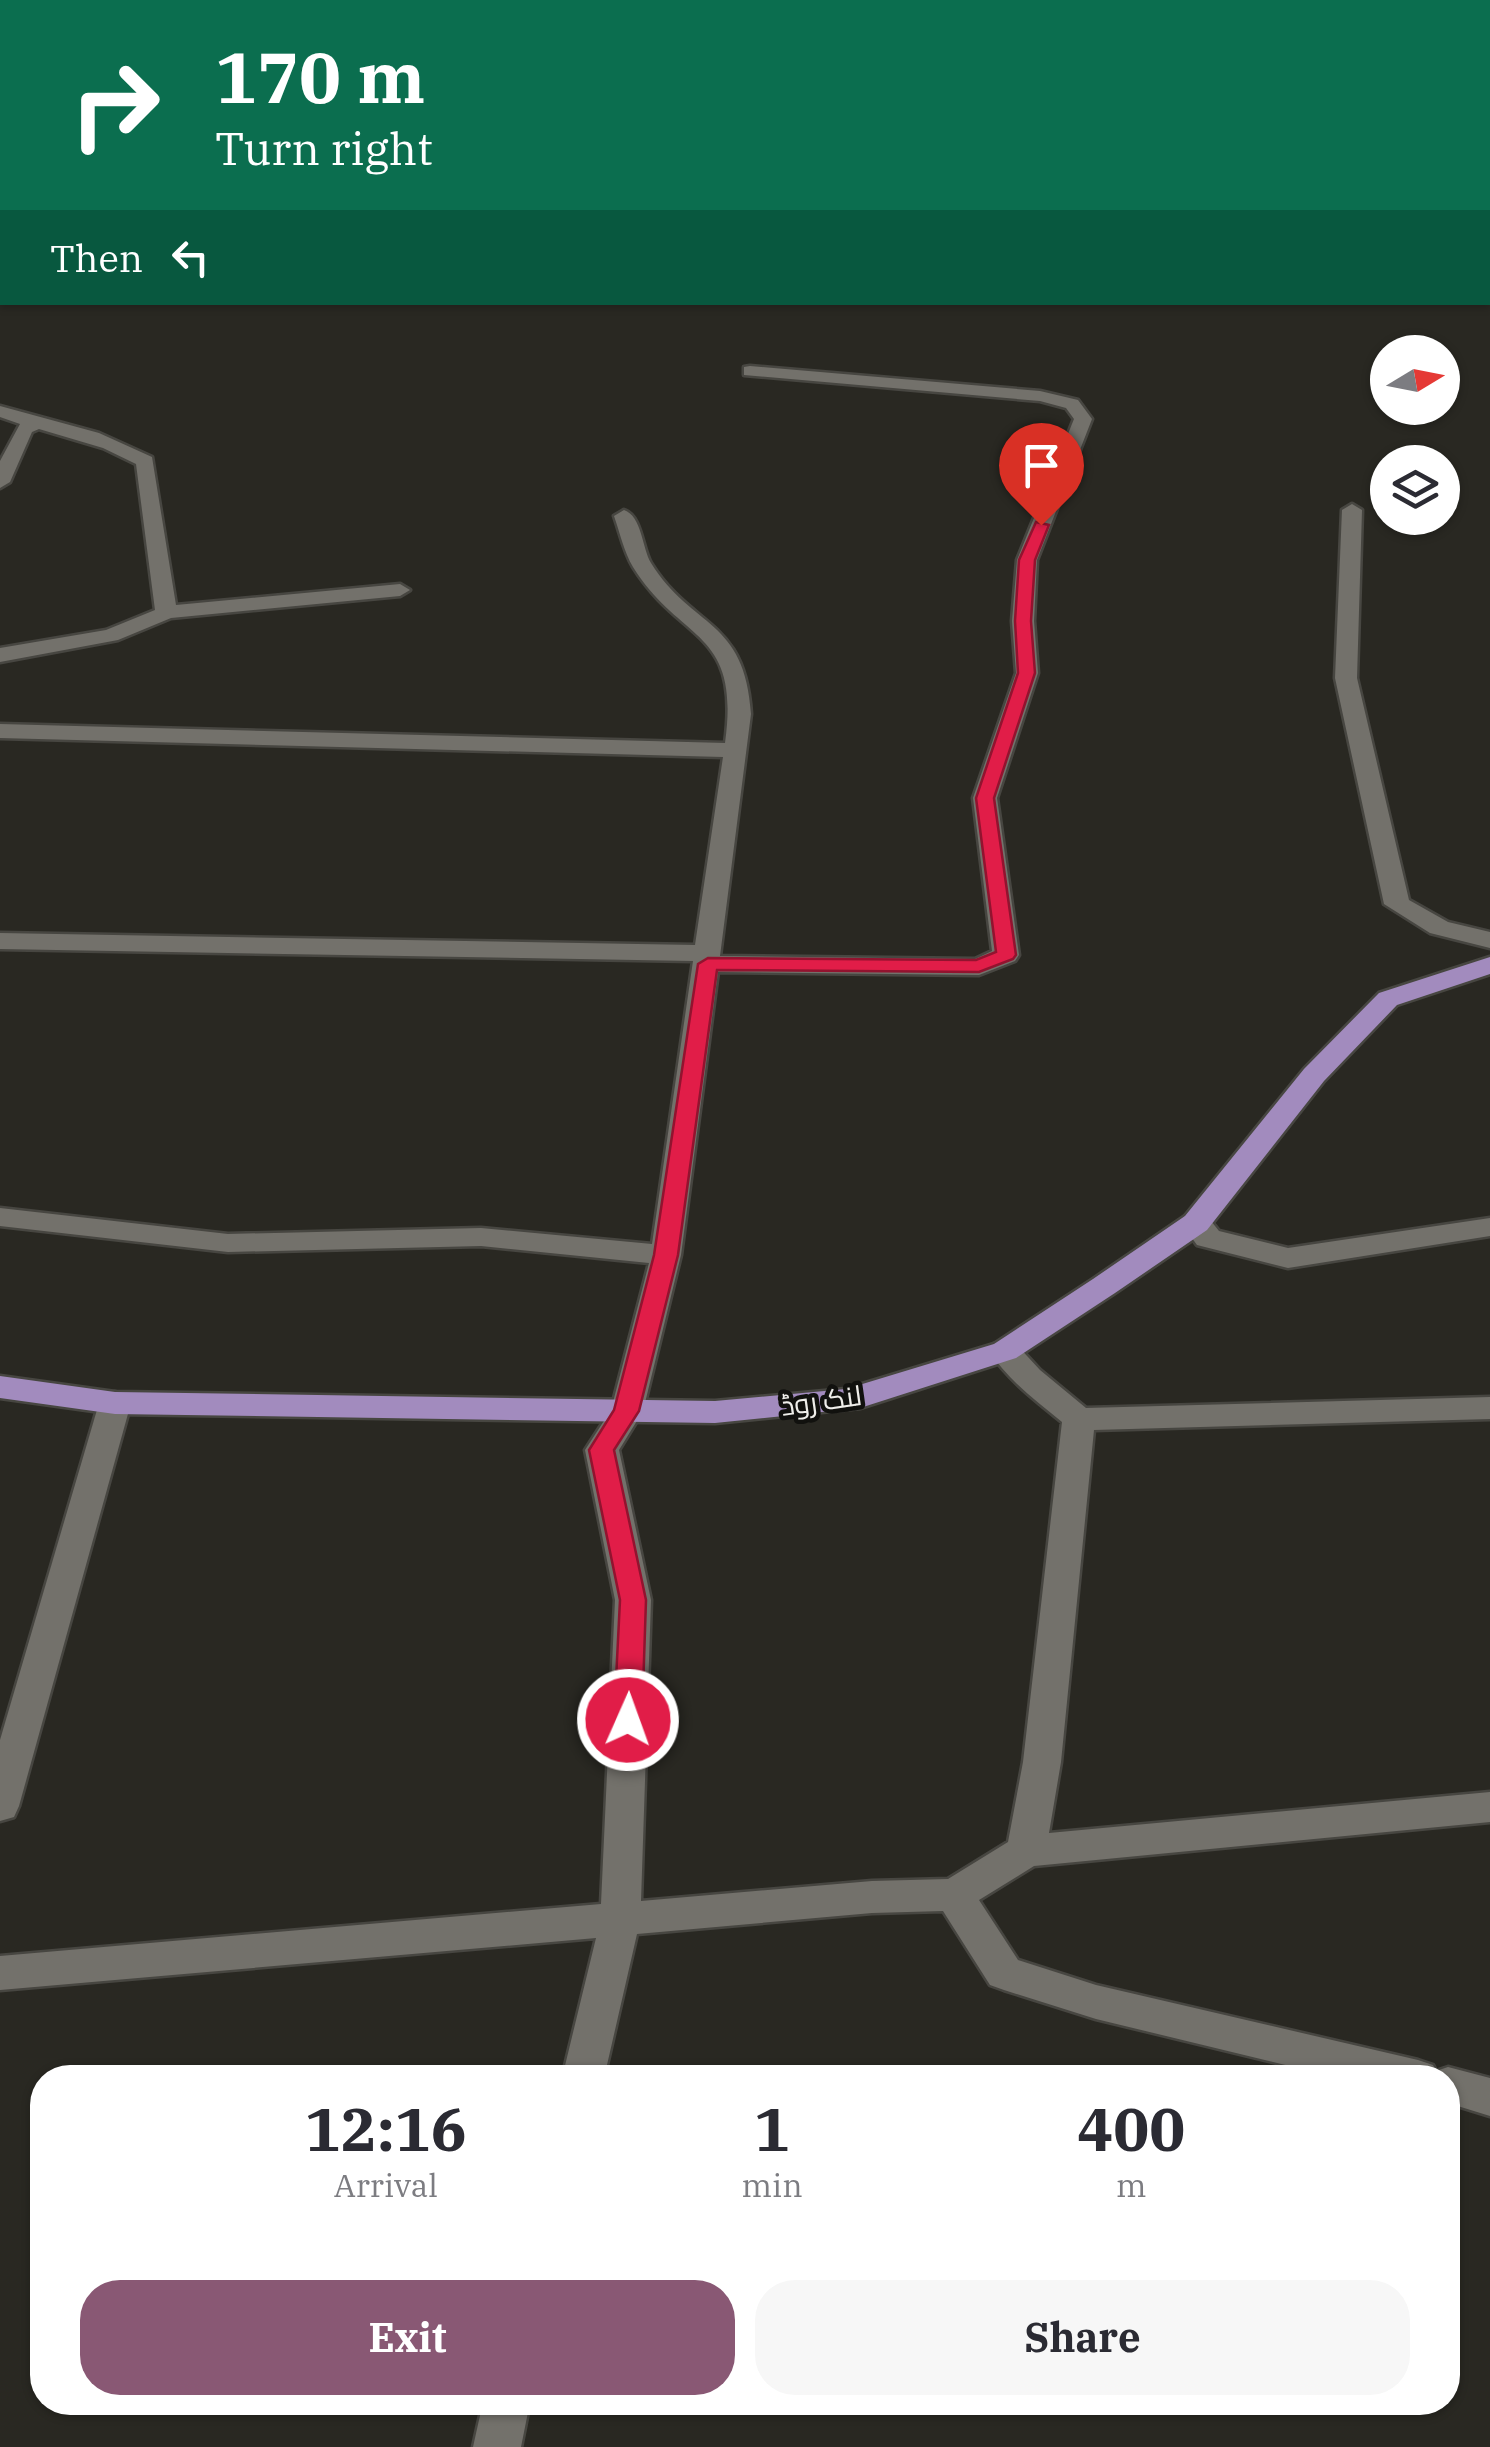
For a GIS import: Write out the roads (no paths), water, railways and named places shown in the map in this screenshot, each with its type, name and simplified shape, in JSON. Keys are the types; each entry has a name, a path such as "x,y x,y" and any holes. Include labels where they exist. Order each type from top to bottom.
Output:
{"main road":[{"name":"لنک روڈ","path":"0,1387 115,1403 626,1411 715,1412 848,1400 1005,1351 1196,1223 1314,1075 1388,999 1490,965"}],"street":[{"path":"0,941 979,966 1006,955 985,798 1027,673 1023,621 1027,560 1083,420 1072,404 1040,396 750,371"},
{"path":"0,410 35,424 57,425 126,449 145,461 166,612"},
{"path":"0,482 24,429 35,424"},
{"path":"1352,510 1346,678 1397,904 1439,928 1490,940"},
{"path":"586,2065 620,1918 633,1600 602,1450 626,1411 666,1255 709,958 740,692 729,653 711,630 662,590 642,565 624,516"},
{"path":"0,654 116,632 157,619 166,612 400,590"},
{"path":"0,731 735,750"},
{"path":"0,1217 228,1243 480,1237 666,1255"},
{"path":"1196,1223 1208,1238 1288,1258 1490,1227"},
{"path":"1005,1351 1079,1419 1490,1408"},
{"path":"0,1806 115,1403"},
{"path":"1026,1851 1042,1762 1079,1419"},
{"path":"0,1973 872,1897 954,1895 1026,1851 1490,1806"},
{"path":"954,1895 1004,1973 1096,2002 1363,2065"},
{"path":"1460,2088 1490,2097"},
{"path":"496,2447 504,2415"}]}
